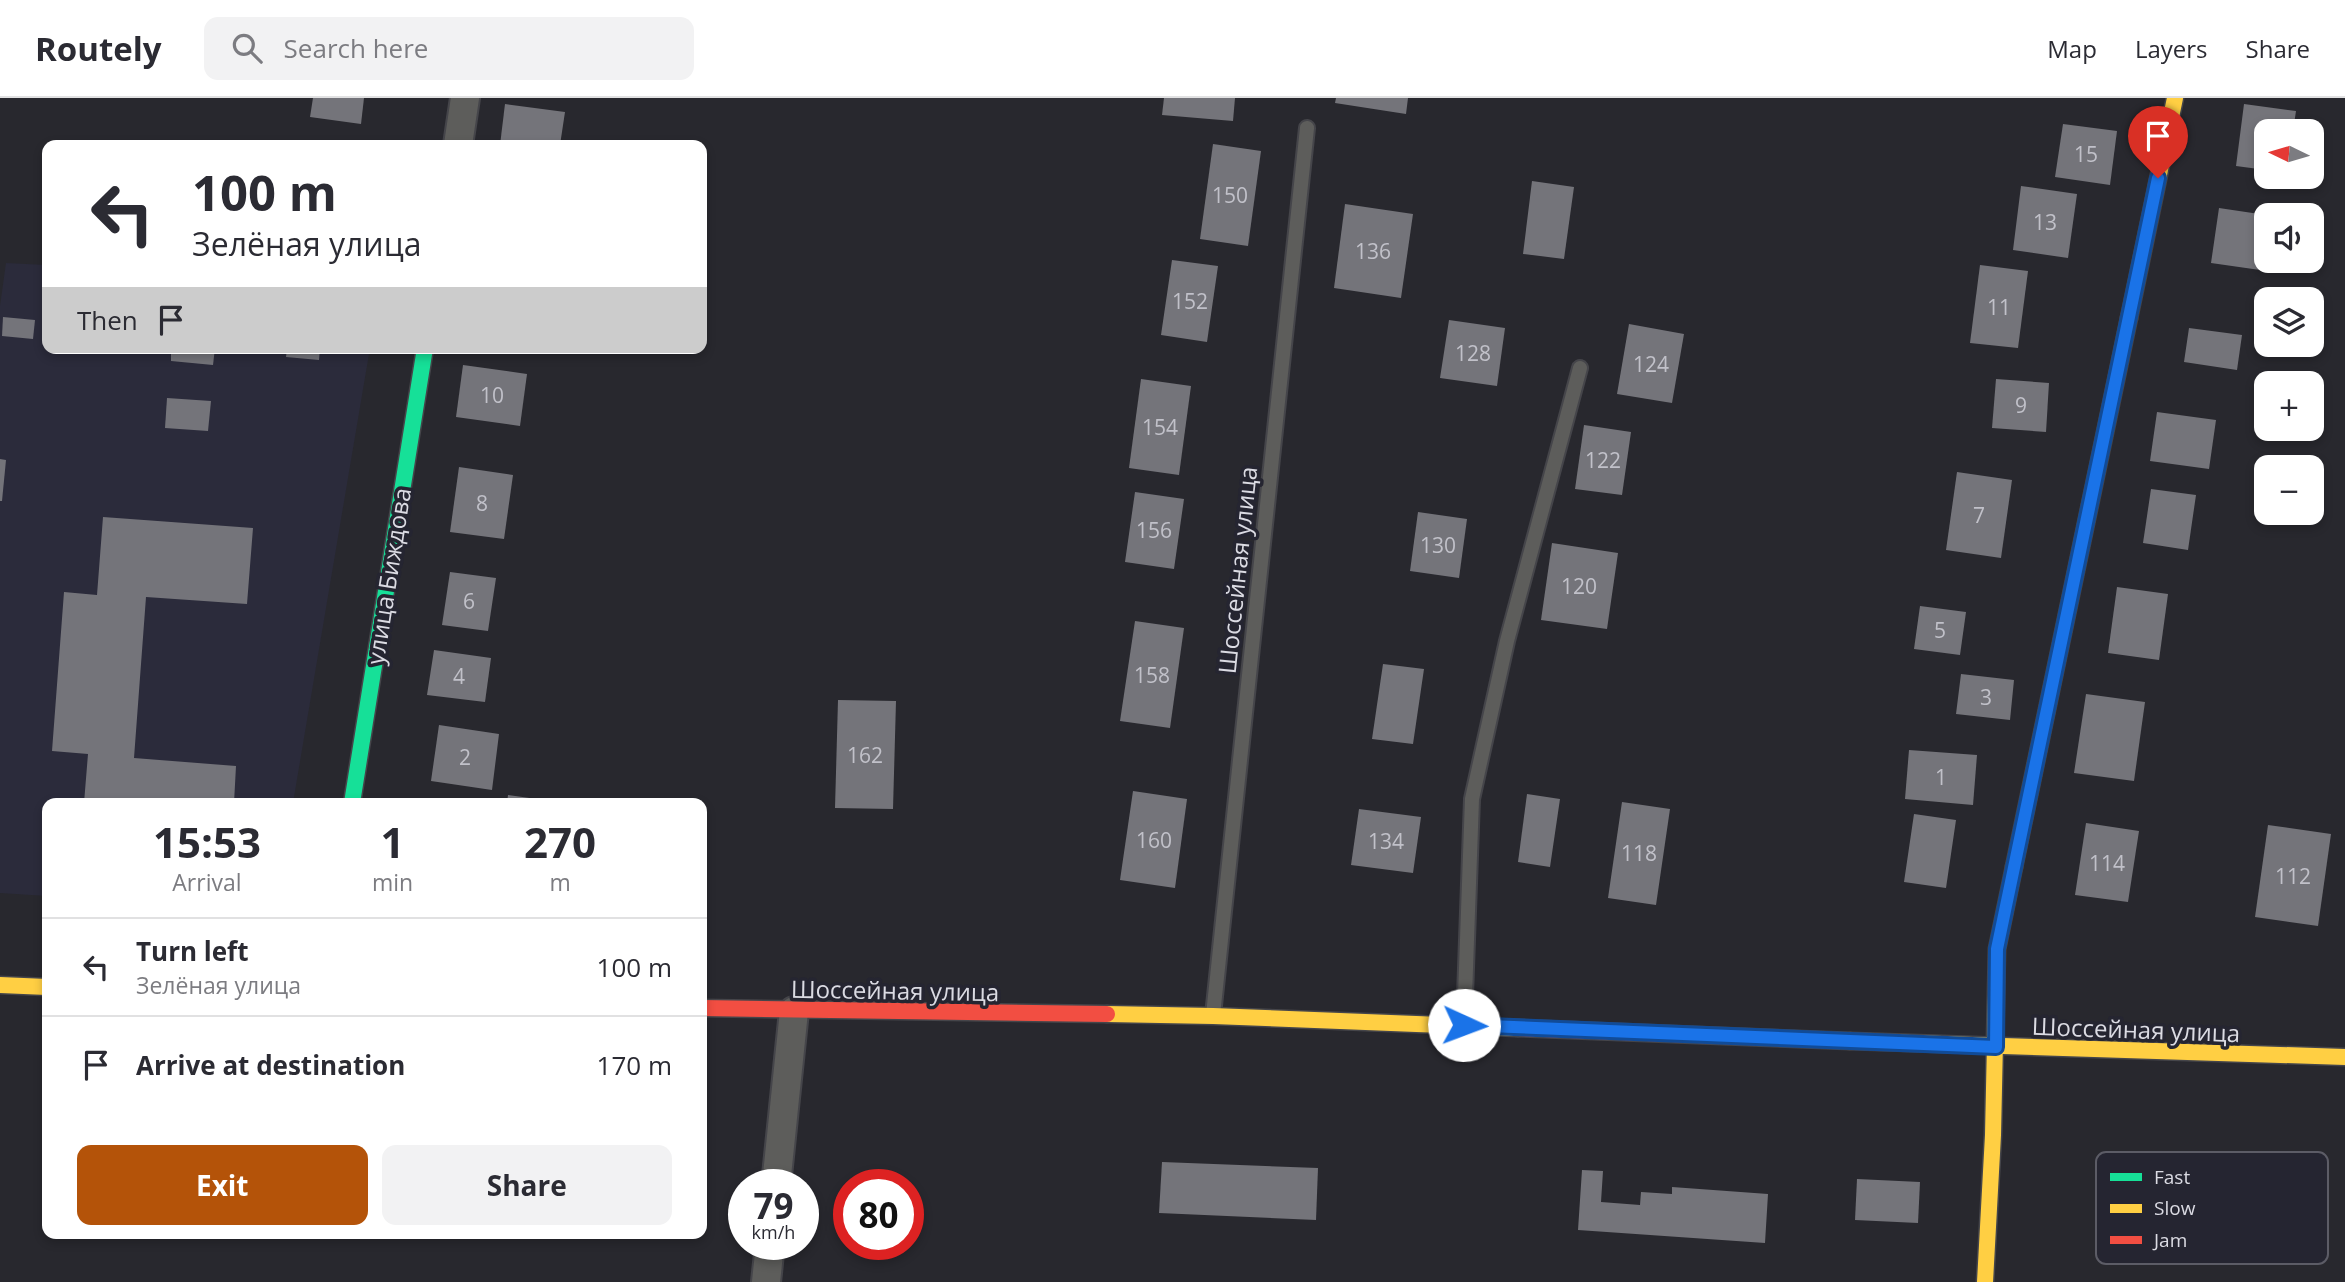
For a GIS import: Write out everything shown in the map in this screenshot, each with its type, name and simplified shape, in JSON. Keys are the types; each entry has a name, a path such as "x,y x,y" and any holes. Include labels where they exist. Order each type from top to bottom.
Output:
{"main road":[{"path":"1984,1282 1996,1047 1997,949 2175,98"},
{"name":"улица Биждова","path":"353,798 424,354"},
{"path":"0,985 42,987"},
{"name":"Шоссейная улица","path":"707,1008 794,1012 1213,1016 1996,1047 2345,1057"}],"street":[{"path":"458,140 465,98"},
{"path":"778,1169 794,1012"},
{"path":"766,1282 768,1260"}],"lane":[{"name":"Шоссейная улица","path":"1213,1016 1307,128"},
{"path":"1464,1025 1472,799 1507,641 1580,368"}],"shaded area":[{"path":"6,263 42,265 42,354 369,354 294,798 42,798 42,896 0,893 0,306"}],"building":[{"path":"313,98 364,98 361,124 310,117"},
{"path":"1164,98 1235,98 1233,121 1162,115"},
{"path":"1336,98 1408,98 1406,114 1335,103"},
{"path":"505,104 565,112 561,140 501,140"},
{"path":"2244,104 2296,111 2295,119 2254,119 2254,168 2236,166"},
{"path":"2063,124 2117,131 2110,185 2055,177"},
{"path":"1213,144 1261,151 1248,246 1200,239"},
{"path":"1532,181 1574,187 1564,259 1523,254"},
{"path":"2021,186 2077,194 2068,258 2013,250"},
{"path":"1345,204 1413,214 1401,298 1334,288"},
{"path":"2219,208 2254,213 2254,269 2211,263"},
{"path":"1172,260 1218,266 1207,342 1161,335"},
{"path":"1980,265 2028,271 2018,348 1970,343"},
{"path":"3,317 35,320 33,339 2,336"},
{"path":"1449,320 1505,328 1497,386 1440,378"},
{"path":"1629,324 1684,334 1672,403 1617,394"},
{"path":"2189,328 2242,335 2237,370 2184,362"},
{"path":"171,354 214,354 213,365 171,361"},
{"path":"286,354 320,354 319,360 286,357"},
{"path":"463,365 527,374 520,426 456,417"},
{"path":"1141,379 1191,386 1179,475 1129,468"},
{"path":"1996,379 2049,383 2046,432 1992,428"},
{"path":"167,398 211,401 208,431 165,428"},
{"path":"2157,412 2216,420 2209,469 2150,461"},
{"path":"1584,425 1631,432 1622,495 1575,489"},
{"path":"0,459 6,460 2,501 0,501"},
{"path":"459,467 513,475 504,539 450,532"},
{"path":"1957,472 2012,480 2001,558 1946,550"},
{"path":"2151,489 2196,495 2188,550 2143,543"},
{"path":"1135,492 1184,499 1174,569 1125,562"},
{"path":"1418,512 1467,519 1459,578 1410,571"},
{"path":"103,517 253,528 247,604 146,597 134,758 236,766 234,798 84,798 88,754 52,751 64,592 97,595"},
{"path":"1552,543 1618,553 1607,629 1541,620"},
{"path":"450,572 496,578 488,631 442,625"},
{"path":"2117,587 2168,594 2159,660 2108,653"},
{"path":"1920,606 1966,612 1960,655 1914,649"},
{"path":"1135,621 1184,628 1170,728 1120,721"},
{"path":"434,650 491,658 485,702 427,695"},
{"path":"1383,664 1424,669 1413,744 1372,739"},
{"path":"1961,674 2014,680 2010,720 1956,714"},
{"path":"2086,694 2145,702 2134,781 2074,773"},
{"path":"838,700 896,701 893,809 835,808"},
{"path":"439,725 499,734 492,790 431,781"},
{"path":"1909,750 1977,755 1973,805 1905,799"},
{"path":"1133,791 1187,799 1175,888 1120,880"},
{"path":"1527,794 1560,799 1550,867 1518,862"},
{"path":"508,795 530,798 508,798"},
{"path":"1622,802 1670,809 1656,905 1608,898"},
{"path":"1359,809 1421,817 1413,873 1351,865"},
{"path":"1914,814 1956,820 1946,888 1904,882"},
{"path":"2086,823 2139,831 2128,902 2075,895"},
{"path":"2268,825 2331,834 2318,926 2255,917"},
{"path":"1162,1162 1318,1168 1316,1220 1159,1213"},
{"path":"1582,1170 1603,1171 1601,1202 1640,1205 1641,1192 1672,1194 1672,1187 1768,1194 1765,1243 1578,1230"},
{"path":"1857,1179 1920,1182 1918,1223 1855,1220"}],"traffic: fast":[{"path":"2014,867 2129,318"},
{"path":"353,798 424,354"}],"traffic: slow":[{"path":"2129,318 2175,98"},
{"path":"1985,1282 1993,1135 1997,949 2014,867"},
{"path":"0,985 42,987"},
{"path":"1107,1014 1518,1028"},
{"path":"1850,1041 2345,1057"}],"traffic: jam":[{"path":"707,1008 1107,1014"},
{"path":"1518,1028 1850,1041"}],"route":[{"path":"1464,1025 1996,1047 1997,949 2158,178"}]}
